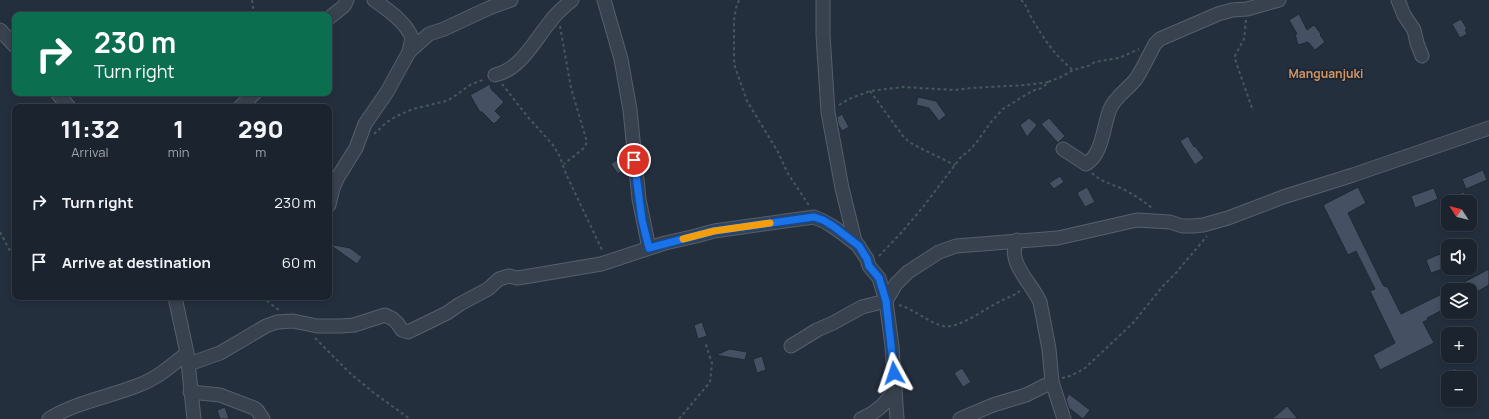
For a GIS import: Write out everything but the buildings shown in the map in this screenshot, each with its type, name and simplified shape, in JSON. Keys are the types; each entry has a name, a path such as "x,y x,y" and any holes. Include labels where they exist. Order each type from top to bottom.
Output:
{"street":[{"path":"332,16 344,6 347,0"},
{"path":"332,192 338,177 356,148 365,124 387,92 409,52 412,38 410,33 405,26 386,8 374,0"},
{"path":"409,52 429,34 511,0"},
{"path":"495,75 502,73 516,63 531,48 549,22 572,0"},
{"path":"604,0 621,59 630,110 632,148 640,206 649,248"},
{"path":"823,0 823,35 828,112 842,188 855,241 867,259 869,266 879,278 886,301 897,419"},
{"path":"1398,0 1404,15 1414,30 1422,56"},
{"path":"1063,149 1086,164 1094,157 1112,105 1135,80 1155,44 1160,39 1207,18 1232,10 1247,9 1273,1"},
{"path":"0,30 12,43"},
{"path":"60,96 66,104"},
{"path":"243,104 253,96"},
{"path":"791,346 817,330 862,307 886,301 896,284 908,272 947,248 1017,240 1058,238 1137,220 1170,222 1182,226 1203,226 1283,197 1353,175 1489,128"},
{"path":"49,419 77,406 139,385 162,374 188,358 220,353 266,326 277,322 294,321 317,326 341,326 354,325 385,315 393,319 402,330 408,332 447,314 504,277 509,276 524,278 608,262 649,248 714,231 789,220 814,217 820,219 833,226 859,246"},
{"path":"1017,240 1014,246 1015,259 1040,302 1049,349 1053,383 1064,419"},
{"path":"176,300 188,358 190,392 194,419"},
{"path":"960,419 994,405 1026,395 1053,383"},
{"path":"861,419 869,416 882,407 895,389"},
{"path":"190,392 220,395 254,408 263,419"}],"path":[{"path":"252,0 254,12"},
{"path":"739,0 734,20 734,59 735,67 747,101 778,152 787,172 820,219"},
{"path":"1022,0 1027,6 1032,18 1053,52 1073,70"},
{"path":"1247,9 1244,39 1235,56 1235,59 1253,112"},
{"path":"557,14 571,88 587,142 584,148 563,164"},
{"path":"828,112 849,99 870,91 903,87 955,90 1026,85 1050,81 1095,62 1119,58 1155,44"},
{"path":"370,139 382,126 397,116 413,109 446,101 470,84 495,75 527,116 548,138 563,164 608,262"},
{"path":"869,266 901,233 955,165 979,139 991,122 1003,109 1032,91 1042,88 1050,81"},
{"path":"870,91 903,136 910,142 955,165"},
{"path":"1086,164 1093,174 1101,180 1122,188 1170,222"},
{"path":"1053,383 1084,369 1130,327 1163,286 1208,236 1217,221"},
{"path":"0,232 12,252"},
{"path":"886,301 903,306 938,325 945,327 967,320 1002,300 1013,297 1029,284"},
{"path":"266,300 294,321"},
{"path":"314,336 368,388 410,419"},
{"path":"679,419 710,382 712,363 705,342"}],"slow traffic":[{"path":"683,239 714,231 770,223"}],"district":[{"name":"Manguanjuki","path":"1326,73"}],"route":[{"path":"634,160 642,220 649,248 714,231 814,217 833,226 859,246 867,259 869,266 879,278 886,301 894,373"}]}
